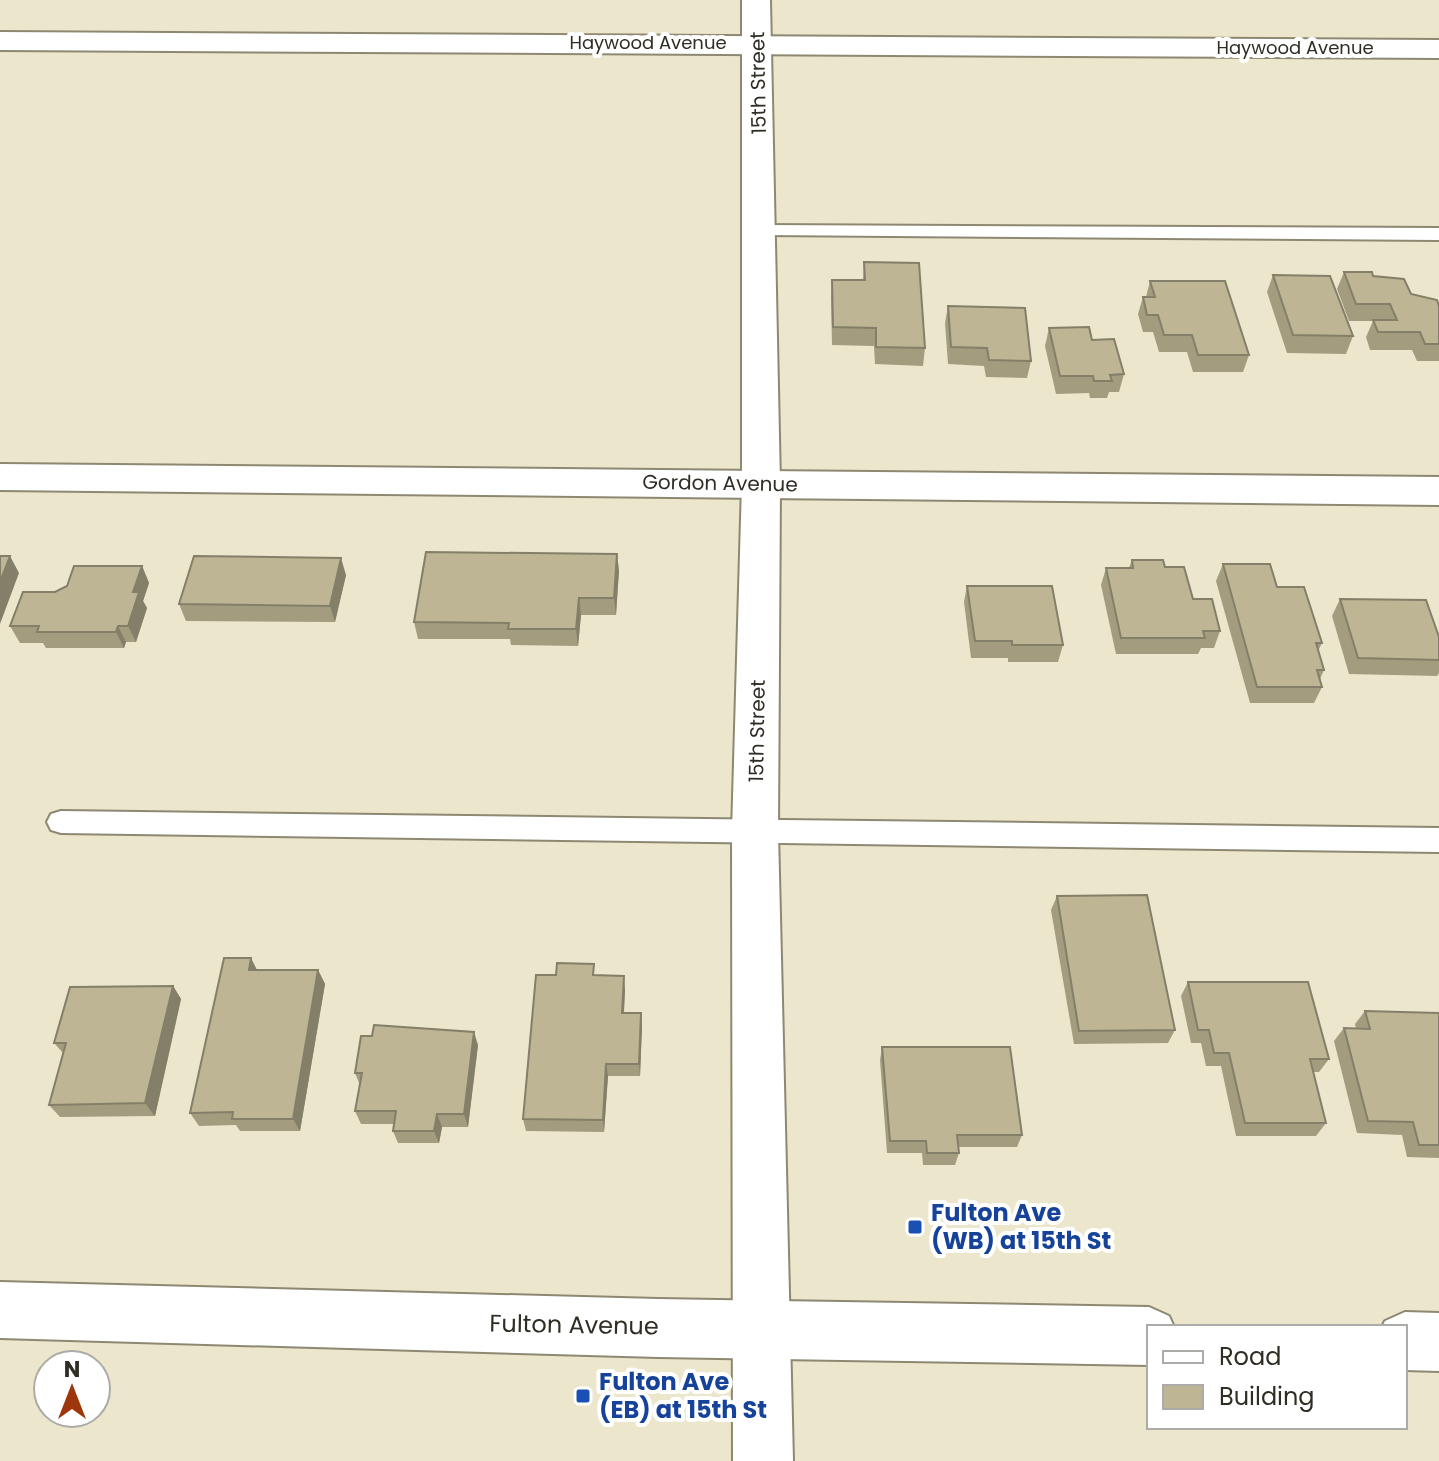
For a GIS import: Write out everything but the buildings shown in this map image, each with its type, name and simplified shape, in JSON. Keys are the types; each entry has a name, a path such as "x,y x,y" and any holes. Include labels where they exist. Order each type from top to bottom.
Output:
{"street":[{"name":"15th Street","path":"756,0 761,231 761,484 755,832 763,1461"},
{"name":"Haywood Avenue","path":"0,41 1439,49"},
{"name":"Gordon Avenue","path":"0,477 1439,491"},
{"name":"Fulton Avenue","path":"0,1310 1147,1336"},
{"path":"1407,1341 1439,1342"}],"lane":[{"path":"761,231 1439,234"},
{"path":"61,822 1439,840"}],"place":[{"name":"Fulton Ave (WB) at 15th St","path":"915,1227"},
{"name":"Fulton Ave (EB) at 15th St","path":"583,1396"}]}
